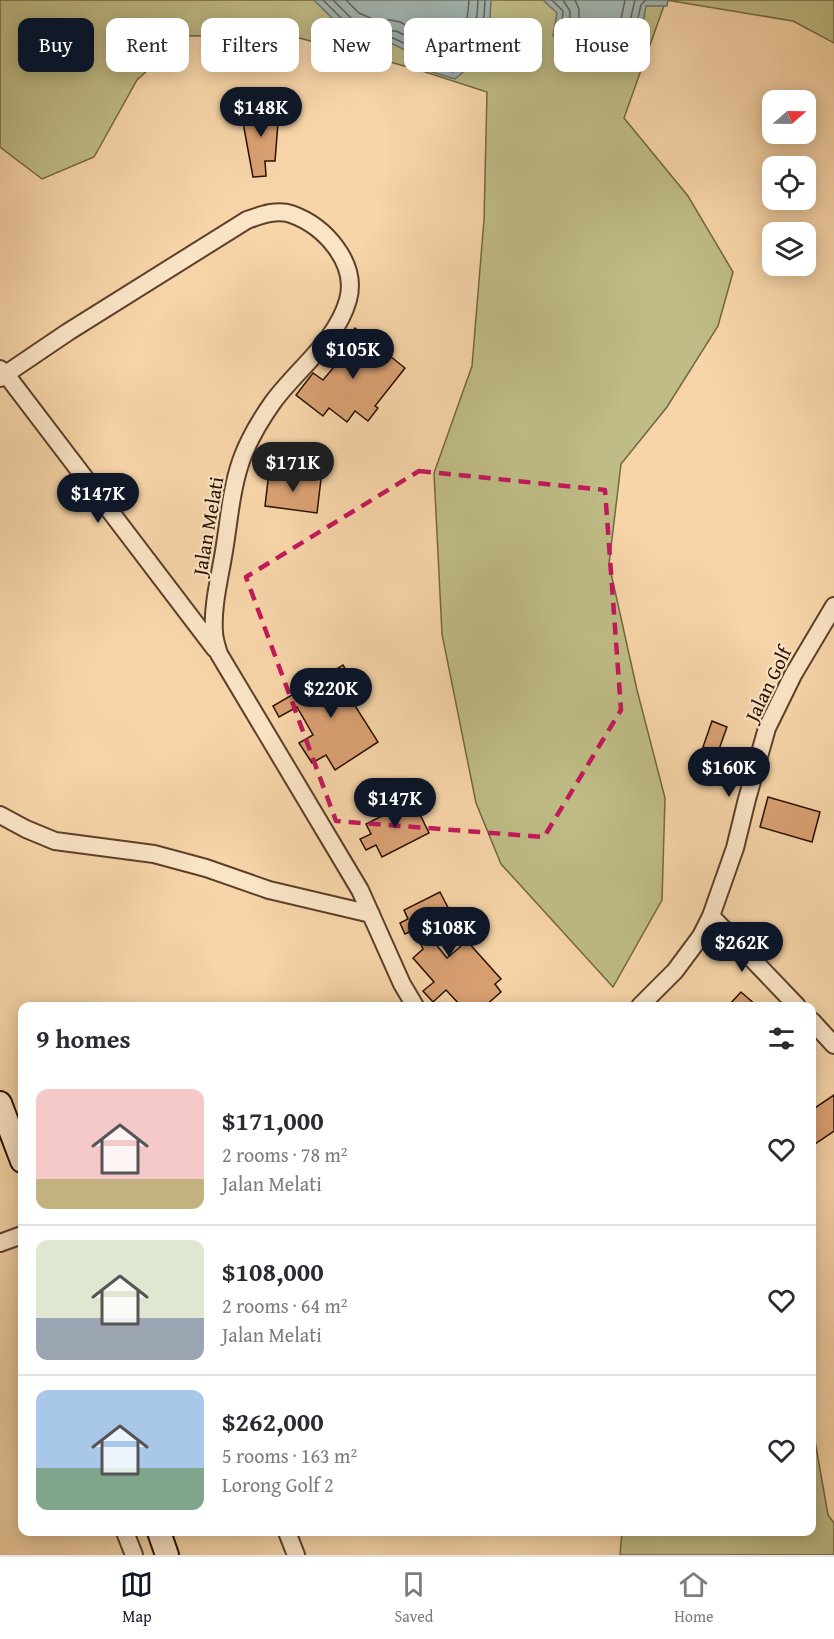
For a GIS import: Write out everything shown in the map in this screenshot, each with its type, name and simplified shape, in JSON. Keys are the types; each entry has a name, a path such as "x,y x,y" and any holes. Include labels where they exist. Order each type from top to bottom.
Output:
{"street":[{"name":"Jalan Melati","path":"2,374 247,220 269,212 290,213 328,238 344,258 351,280 349,298 342,320 331,337 273,402 254,432 241,461 217,593 214,632 219,654 360,890 402,984 413,1002"},
{"path":"2,374 219,654"},
{"name":"Jalan Golf","path":"644,1002 675,971 701,936 711,916 735,848 767,728 793,675 834,606"},
{"path":"0,815 55,841 154,854 206,868 269,890 371,914"},
{"path":"711,916 793,1002"},
{"path":"816,1025 834,1045"},
{"path":"0,1103 18,1144"},
{"path":"0,1243 18,1240"},
{"path":"127,1536 134,1555"},
{"path":"160,1536 167,1555"},
{"path":"289,1536 296,1555"}],"highlighted area":[{"path":"419,471 605,490 621,710 544,837 336,821 246,577"}],"shaded area":[{"path":"0,0 666,0 650,45 650,18 554,18 554,72 640,72 624,118 688,196 733,272 718,326 667,407 621,464 609,564 637,690 665,798 662,900 613,987 501,864 476,803 442,634 434,473 472,366 484,220 487,92 425,72 542,72 542,18 404,18 404,66 392,63 392,18 311,18 311,41 299,38 299,18 201,18 201,36 189,36 189,18 106,18 106,72 146,72 137,80 94,157 42,179 0,147"},
{"path":"666,0 834,0 834,43 793,21"},
{"path":"816,1447 828,1515 834,1523 834,1555 620,1555 622,1536 816,1536"}],"water":[{"path":"314,0 491,0 490,18 404,18 404,50 392,44 392,18 332,18"},
{"path":"543,0 668,0 667,6 646,6 644,18 556,18 557,13"},
{"path":"432,72 463,72 455,79"}],"building":[{"path":"279,110 275,161 265,161 266,176 253,177 241,112"},
{"path":"355,328 405,368 375,406 378,408 368,421 355,411 347,422 329,408 323,416 296,395 313,373 323,380 339,361 333,356"},
{"path":"269,472 321,479 317,513 265,506"},
{"path":"343,665 361,696 352,701 378,742 335,770 326,755 312,763 299,743 313,735 297,707 279,717 273,706"},
{"path":"712,721 727,727 718,752 703,747"},
{"path":"768,797 820,812 812,842 760,827"},
{"path":"413,800 429,833 382,857 376,845 366,850 360,839 371,834 366,824"},
{"path":"440,892 456,923 429,936 447,958 467,941 501,979 495,984 501,992 490,1002 457,1002 446,990 433,1002 423,991 434,982 413,958 423,949 414,930 405,934 400,923 408,919 404,910"},
{"path":"741,992 752,1002 732,1002"},
{"path":"834,1095 834,1131 816,1143 816,1107"}]}
